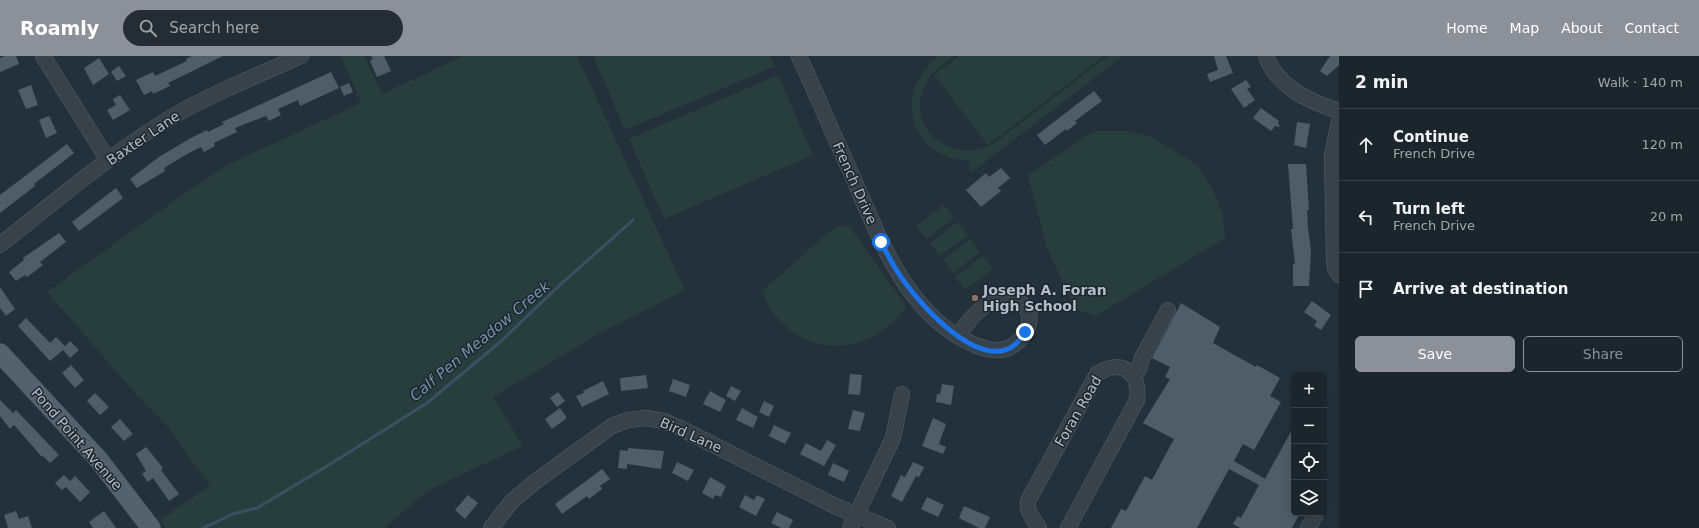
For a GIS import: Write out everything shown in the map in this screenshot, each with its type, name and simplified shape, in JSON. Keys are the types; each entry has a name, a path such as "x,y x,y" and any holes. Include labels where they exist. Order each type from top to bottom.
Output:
{"main road":[{"name":"Pond Point Avenue","path":"0,353 99,460 151,528"}],"street":[{"path":"43,56 108,160"},
{"name":"Baxter Lane","path":"0,245 108,160 174,116 199,102 301,56"},
{"name":"French Drive","path":"799,56 881,242 898,274 931,315 958,336 979,347 992,350 1007,349 1020,340 1029,325 1029,313 1018,301 1006,297 999,298 981,309 966,322 958,336"},
{"path":"1266,56 1273,70 1294,91 1321,105 1339,111"},
{"path":"1339,122 1332,155 1336,238 1334,260 1339,275"},
{"path":"1068,528 1135,407 1139,390 1134,376 1139,369 1142,358 1168,310"},
{"name":"Foran Road","path":"1039,528 1030,513 1028,501 1097,374 1108,368 1122,368 1134,376"},
{"path":"853,522 893,438 902,394"},
{"name":"Bird Lane","path":"491,528 517,496 612,426 628,420 646,418 664,421 680,428 853,522 888,528"}],"green space":[{"path":"341,56 364,56 382,94 463,56 577,56 685,290 600,333 493,397 523,446 427,491 385,528 166,528 160,520 210,486 167,426 136,394 47,292 177,199 229,164 361,103"},
{"path":"593,56 770,56 775,66 625,130"},
{"path":"939,56 954,56 935,71 926,83 920,100 921,115 927,129 937,140 950,147 964,150 980,149 996,142 1108,56 1123,56 972,172 967,164 971,161 950,157 933,149 921,136 914,121 912,105 915,87 924,71"},
{"path":"959,56 1104,56 988,145 934,75"},
{"path":"778,75 813,155 664,219 629,139"},
{"path":"1098,131 1127,131 1152,137 1198,166 1215,194 1223,216 1225,238 1096,316 1075,309 1047,248 1028,176 1089,134"},
{"path":"944,205 954,218 927,239 916,226"},
{"path":"958,222 968,235 940,256 930,243"},
{"path":"836,226 850,227 906,306 894,321 880,333 864,341 847,345 830,346 813,342 796,334 781,322 775,315 762,291"},
{"path":"970,239 980,252 953,273 943,260"},
{"path":"983,256 993,269 965,290 955,277"}],"building":[{"path":"5,56 16,56 19,64 0,72 0,58"},
{"path":"192,56 223,56 168,83 170,86 153,94 152,91 144,95 136,80 153,72 155,76 187,61 186,59"},
{"path":"371,56 384,56 391,71 377,77 370,61 373,59"},
{"path":"1214,56 1226,56 1233,73 1210,82 1207,74 1218,70"},
{"path":"1330,56 1339,56 1339,65 1327,76 1320,71"},
{"path":"99,58 109,74 93,85 84,68"},
{"path":"119,66 126,76 117,81 111,72"},
{"path":"331,72 339,88 300,106 298,100 278,109 281,115 269,121 266,116 235,128 237,132 214,143 215,146 204,152 201,147 187,154 164,168 165,171 137,188 130,179 159,157 189,139 207,130 208,132 224,124 222,122"},
{"path":"1246,80 1251,87 1247,89 1255,100 1244,108 1231,89"},
{"path":"349,83 353,92 344,96 340,87"},
{"path":"31,85 38,105 26,109 18,90"},
{"path":"1094,91 1102,101 1075,121 1077,123 1067,131 1066,129 1045,145 1037,135"},
{"path":"120,95 130,110 113,120 107,110 116,105 113,99"},
{"path":"1261,108 1279,121 1278,123 1280,127 1275,126 1271,131 1253,118"},
{"path":"49,116 57,133 46,138 39,120"},
{"path":"1297,122 1310,124 1306,148 1294,145"},
{"path":"67,144 74,153 0,213 0,195"},
{"path":"1288,164 1306,164 1309,210 1307,210 1308,228 1311,250 1309,286 1293,286 1293,264 1295,264 1291,229 1293,229"},
{"path":"1001,168 1010,178 998,188 1001,191 981,207 966,190 986,173 989,177"},
{"path":"116,188 123,198 79,231 72,222"},
{"path":"59,233 66,242 40,262 43,265 27,277 25,275 16,281 9,272 24,260 23,258"},
{"path":"0,287 15,309 6,316 0,308"},
{"path":"1312,301 1331,315 1321,330 1314,326 1317,321 1304,312"},
{"path":"1181,303 1220,327 1213,343 1256,367 1257,365 1280,378 1270,396 1281,402 1254,450 1243,444 1234,461 1265,479 1291,431 1291,516 1298,516 1292,528 1240,528 1233,524 1238,516 1241,518 1259,485 1229,469 1197,528 1111,528 1121,509 1126,511 1145,476 1152,480 1174,439 1143,423 1170,379 1165,377 1170,367 1152,358"},
{"path":"26,318 50,343 56,337 65,346 70,341 79,350 70,358 63,350 50,361 18,326"},
{"path":"71,365 84,380 75,388 62,373"},
{"path":"850,374 862,375 860,395 848,394"},
{"path":"646,375 648,388 621,391 620,378"},
{"path":"673,379 690,385 686,397 669,391"},
{"path":"603,381 609,394 582,407 576,396 584,393 583,391"},
{"path":"942,384 954,386 951,405 936,402 937,394 940,394"},
{"path":"731,386 741,391 735,401 726,396"},
{"path":"710,391 726,400 720,412 703,404"},
{"path":"558,392 565,401 557,407 550,398"},
{"path":"95,393 109,407 100,415 87,401"},
{"path":"0,400 13,413 16,410 59,455 50,463 43,456 42,457 14,425 10,429 0,416"},
{"path":"764,401 774,406 769,417 759,412"},
{"path":"560,408 567,418 552,429 545,419"},
{"path":"742,408 758,417 753,428 736,420"},
{"path":"853,410 865,413 860,431 848,429"},
{"path":"933,418 946,424 939,444 946,447 943,454 922,446"},
{"path":"120,419 133,434 124,441 111,427"},
{"path":"774,425 791,433 785,444 769,436"},
{"path":"827,440 836,445 824,466 800,454 806,443 821,451"},
{"path":"146,447 163,468 161,470 179,494 169,501 153,478 148,482 142,474 146,471 136,454"},
{"path":"628,448 664,451 661,469 627,464 627,469 618,468 620,450 628,451"},
{"path":"677,462 694,470 688,481 672,473"},
{"path":"913,462 924,467 919,477 916,476 902,502 891,496 901,475 905,477"},
{"path":"833,463 849,471 844,482 828,475"},
{"path":"602,469 610,479 600,486 602,489 589,499 587,496 562,514 555,504"},
{"path":"64,475 70,481 75,476 90,492 80,502 66,487 62,490 55,483"},
{"path":"710,477 726,486 721,497 715,495 713,499 702,493"},
{"path":"468,495 478,503 465,519 455,510"},
{"path":"745,495 754,500 757,495 765,499 756,516 739,507"},
{"path":"927,497 944,505 938,517 921,509"},
{"path":"964,506 990,517 985,528 979,528 959,518"},
{"path":"16,511 19,519 28,516 32,528 8,528 4,515"},
{"path":"104,511 116,528 93,528 89,522"},
{"path":"777,512 793,520 789,528 781,528 771,523"}],"waterway":[{"name":"Calf Pen Meadow Creek","path":"203,528 233,514 257,508 427,403 499,343 561,284 633,220"}],"place":[{"name":"Joseph A. Foran High School","path":"975,298"}],"route":[{"path":"881,242 898,274 920,303 942,325 969,343 992,350 1007,349 1020,340 1025,332"}]}
